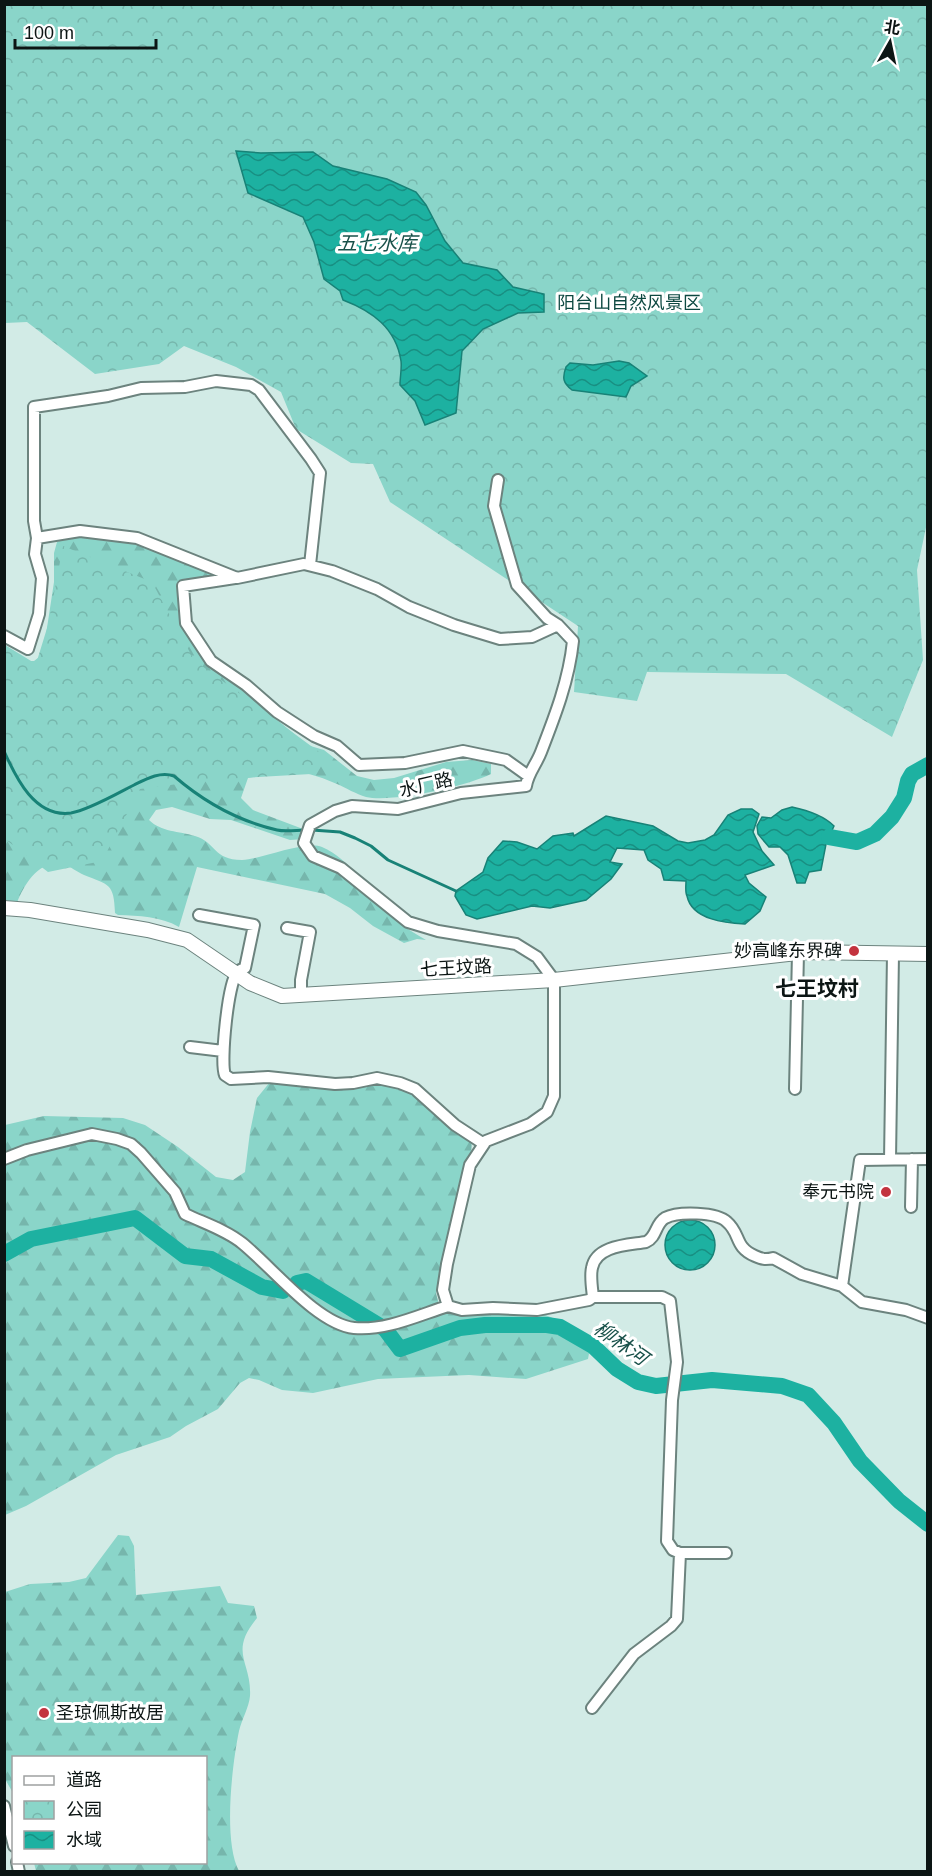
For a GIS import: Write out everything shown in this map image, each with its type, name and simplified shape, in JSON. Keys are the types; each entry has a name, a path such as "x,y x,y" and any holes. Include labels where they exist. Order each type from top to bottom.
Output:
{"street":[{"path":"4,636 28,649 39,614 42,578 35,554 37,538 34,521 34,407 108,396 141,388 185,387 216,381 251,385 259,390 320,473 310,566"},
{"name":"水厂路","path":"498,480 494,506 517,585 547,618 558,625 573,641 571,662 558,709 537,762 527,775 526,786 460,793 398,809 351,806 335,811 310,825 304,843 313,856 342,868 408,922 438,931 516,944 537,957 554,981"},
{"path":"37,538 80,531 137,538 237,578"},
{"path":"527,775 506,760 463,751 405,763 359,765 337,746 314,736 277,712 246,685 210,661 186,623 183,586 304,564 332,571 378,589 454,626 500,639 532,637 558,625"},
{"name":"七王坟路","path":"4,908 30,910 148,930 187,940 250,983 282,996 554,981 798,953 927,954"},
{"path":"200,915 254,925 245,968 236,973 232,986 223,1051 225,1075 231,1079 268,1077 335,1084 377,1078 400,1083 415,1089 455,1125 484,1144"},
{"path":"286,928 310,932 301,980 301,995"},
{"path":"795,1089 798,953"},
{"path":"890,1160 893,954"},
{"path":"448,1306 443,1290 453,1232 470,1165 486,1142 530,1124 547,1112 554,1096 554,981"},
{"path":"190,1047 223,1051"},
{"path":"4,1159 27,1150 92,1134 131,1144 175,1192 185,1214 221,1230 240,1242 273,1269 309,1305 344,1326 356,1328 389,1325 448,1306 462,1310 493,1308 537,1310 589,1300 593,1297 662,1297 670,1301 677,1362 672,1400 667,1541 673,1550 680,1553 726,1553"},
{"path":"911,1207 912,1159"},
{"path":"842,1286 860,1160 927,1159"},
{"path":"593,1297 592,1268 596,1259 607,1250 652,1239 659,1222 667,1217 686,1213 720,1217 729,1222 744,1252 764,1260 772,1258 802,1274 842,1286 862,1302 906,1310 927,1318"},
{"path":"592,1708 634,1654 677,1619 680,1553"},
{"path":"4,1806 12,1838"}],"green space":[{"name":"阳台山自然风景区","path":"4,5 927,5 928,518 917,570 923,660 892,737 786,674 647,672 637,701 574,692 578,626 390,502 373,464 351,463 296,429 281,392 236,367 184,346 159,364 95,374 27,322 5,323"},
{"path":"81,536 123,539 146,545 224,577 185,583 196,634 210,663 307,745 324,750 357,776 374,780 394,778 446,762 472,760 491,764 491,774 480,779 448,788 393,798 366,797 324,779 303,773 283,772 248,778 241,798 253,810 311,832 304,839 290,840 231,820 210,819 172,807 156,810 149,820 165,829 202,839 220,854 233,859 250,859 305,846 322,847 332,852 352,869 396,920 426,940 417,939 404,943 373,926 350,908 325,894 197,867 179,927 172,923 142,916 118,915 115,913 109,886 63,864 47,865 34,874 17,903 5,900 5,649 21,661 34,661 43,654 54,582 54,553 57,542"},
{"path":"63,546 152,582 194,660 326,757 311,774 208,780 140,789 102,861 48,872 5,839 5,645 36,664 48,625"},
{"path":"270,1082 356,1089 374,1085 390,1085 420,1096 447,1116 472,1139 471,1156 450,1222 436,1293 439,1305 466,1316 527,1311 549,1316 569,1329 590,1348 588,1359 526,1379 469,1375 378,1379 313,1393 282,1390 249,1378 240,1383 218,1409 170,1437 116,1455 26,1506 5,1515 5,1125 44,1116 123,1118 145,1125 216,1177 233,1180 245,1172 257,1098"},
{"path":"118,1535 129,1536 134,1546 136,1595 220,1586 228,1603 254,1606 257,1618 248,1630 243,1649 250,1696 239,1731 230,1802 231,1841 239,1871 36,1871 34,1864 207,1864 207,1756 12,1756 12,1791 5,1779 5,1592 30,1584 69,1582 86,1578"}],"water":[{"name":"五七水库","path":"236,151 313,152 333,166 387,179 416,192 426,205 445,241 463,263 497,270 513,287 544,294 544,312 518,313 483,329 462,351 456,413 425,425 415,401 400,385 401,361 394,339 388,330 373,315 343,300 340,291 324,279 314,242 303,217 248,193"},
{"path":"619,361 629,363 647,376 631,386 626,397 572,390 564,380 566,367 570,363 593,365"},
{"path":"792,807 814,814 834,826 826,844 821,870 809,872 805,883 797,883 788,855 780,847 769,847 758,834 757,826 762,817 771,818 782,810"},
{"path":"741,809 752,809 759,814 753,832 762,851 774,865 745,875 749,883 766,897 760,911 745,924 711,919 696,910 690,904 686,894 686,881 664,880 661,869 648,860 644,850 617,848 610,862 622,864 611,879 586,900 550,908 532,906 477,919 466,915 455,896 456,891 483,872 488,858 503,841 517,842 537,849 553,836 573,833 574,836 606,816 653,826 678,841 688,843 705,840 714,835 728,815"},
{"path":"690,1220 699,1222 710,1231 715,1245 713,1254 704,1265 690,1270 681,1268 670,1259 665,1245 667,1236 676,1225"}],"waterway":[{"path":"4,751 14,773 28,794 37,803 58,813 78,811 148,778 169,775 174,776 209,802 235,816 280,831 306,830"},
{"path":"829,837 857,842 875,834 892,817 904,798 912,774 928,765"},
{"path":"312,830 340,832 355,838 371,846 388,860 456,891"},
{"path":"4,1254 31,1239 135,1218 185,1256 211,1259 262,1287 283,1291"},
{"name":"柳林河","path":"297,1283 306,1281 385,1329 400,1349 460,1328 485,1325 547,1325 560,1327 593,1346 617,1369 638,1382 656,1386 712,1380 782,1386 808,1395 834,1423 860,1461 899,1501 928,1524"}],"place":[{"name":"妙高峰东界碑","path":"854,951"},
{"name":"奉元书院","path":"886,1192"},
{"name":"圣琼佩斯故居","path":"44,1713"}],"district":[{"name":"七王坟村","path":"817,988"}]}
